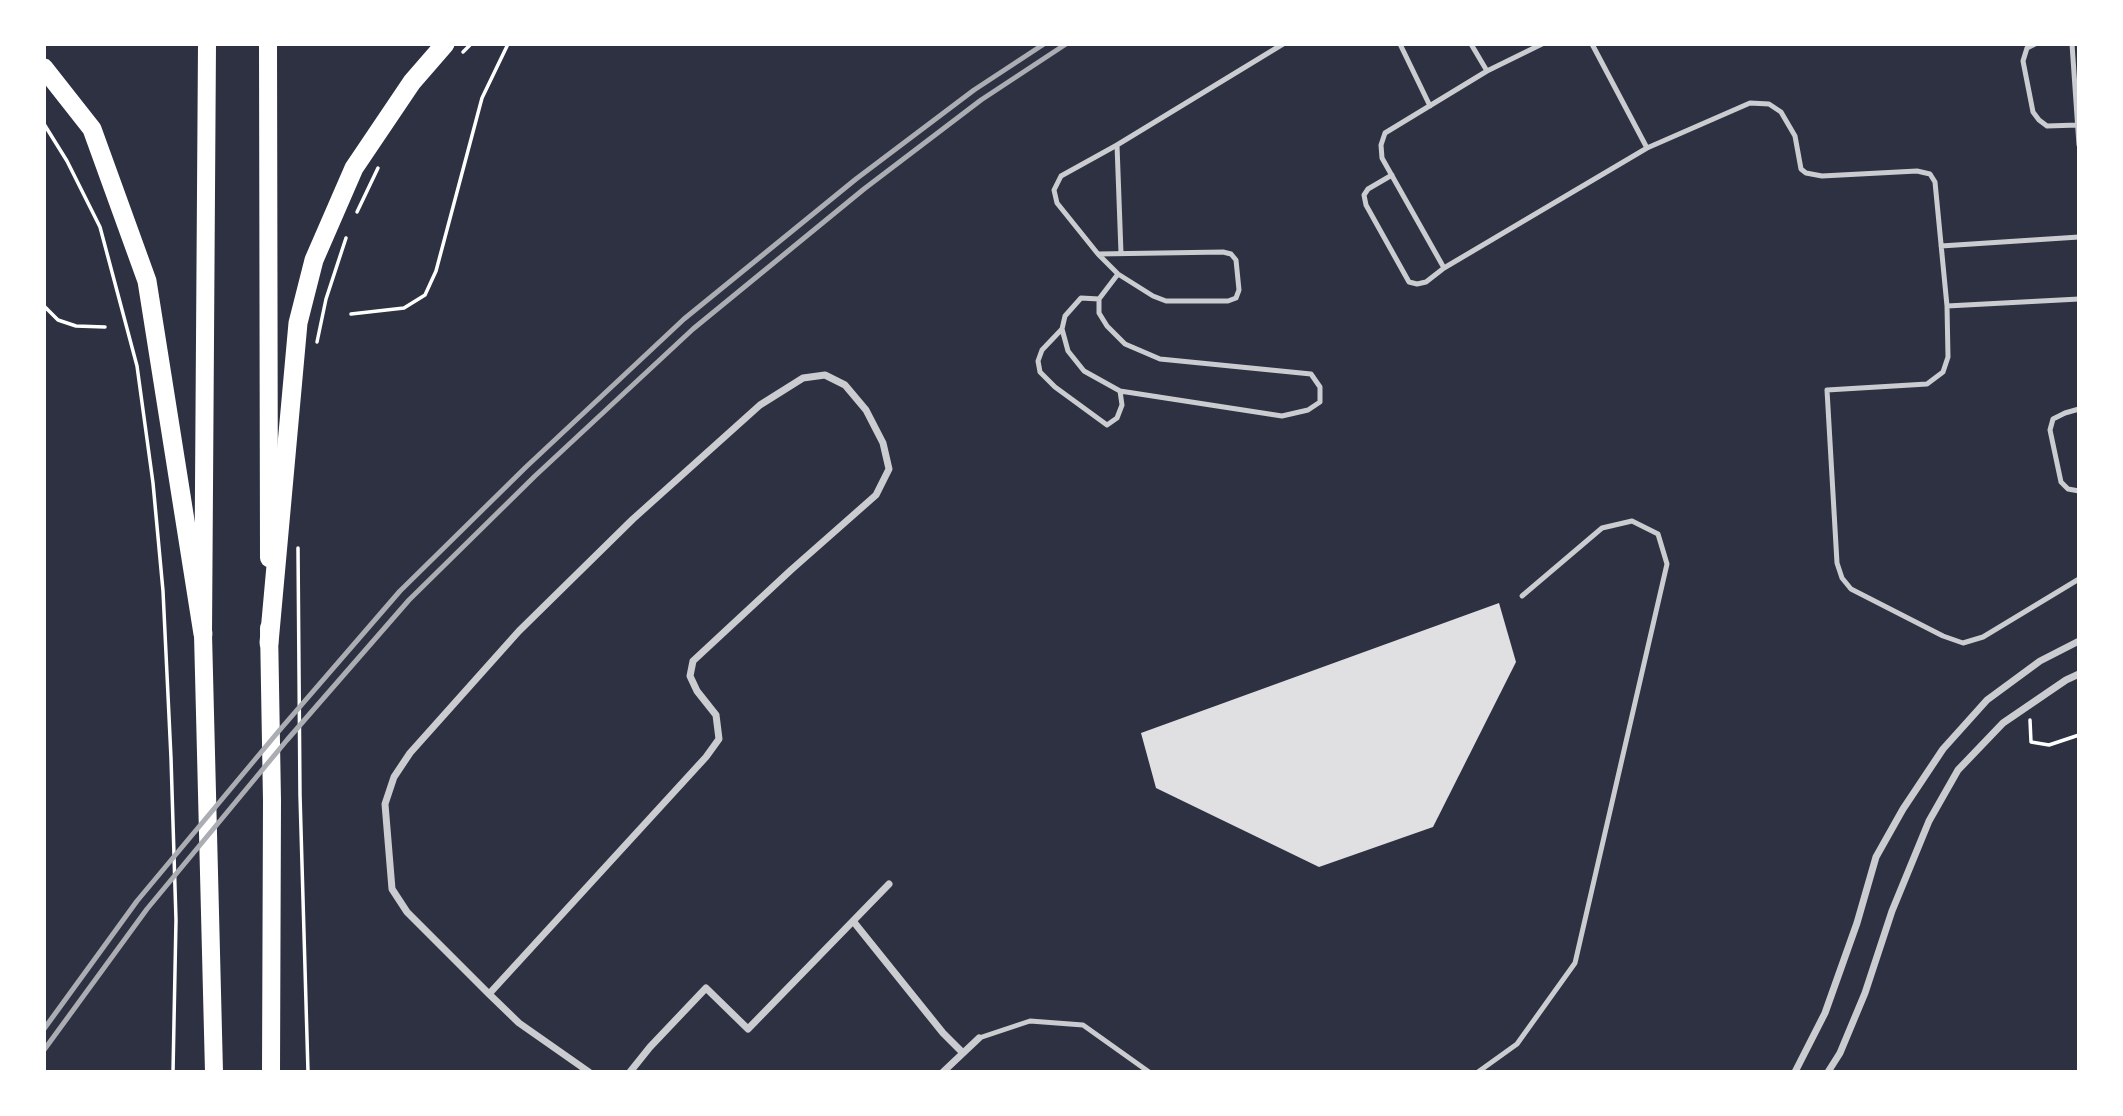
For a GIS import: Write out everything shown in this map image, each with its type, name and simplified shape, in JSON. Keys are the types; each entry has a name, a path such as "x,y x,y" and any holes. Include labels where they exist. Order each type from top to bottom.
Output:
{"highway":[{"path":"269,643 298,323 314,260 354,168 412,82 453,49"},
{"path":"44,68 92,129 147,281 203,634"}],"main road":[{"path":"207,44 203,634 214,1072"},
{"path":"268,44 271,1072"}],"street":[{"path":"489,994 706,757 719,739 716,715 697,691 690,676 694,661 790,570 876,495 889,469 883,443 866,410 845,385 825,375 803,378 760,405 633,519 519,631 410,754 394,777 385,804 391,889 407,912 489,994 519,1023 589,1072"},
{"path":"1795,1072 1825,1013 1877,857 1903,809 1942,749 1987,700 2040,661 2079,641"},
{"path":"1828,1072 1840,1053 1865,993 1892,911 1929,821 1958,770 2003,723 2029,703 2079,674"},
{"path":"630,1072 706,988 748,1029 888,884"},
{"path":"853,921 943,1033 962,1052"},
{"path":"943,1072 979,1038"}],"lane":[{"path":"1098,254 1231,254 1236,260 1239,290 1236,298 1228,301 1166,301 1153,296 1118,274 1098,254 1058,203 1054,190 1061,176 1283,44"},
{"path":"1399,44 1430,106"},
{"path":"1471,44 1487,71"},
{"path":"1444,268 1382,158 1381,145 1385,133 1527,47 1542,44"},
{"path":"1592,44 1647,148"},
{"path":"2035,44 2027,48 2023,61 2033,112 2048,126 2078,125"},
{"path":"2073,44 2079,145"},
{"path":"1392,175 1368,189 1364,195 1366,205 1409,282 1426,282 1444,268 1647,148 1750,103 1769,104 1782,112 1795,136 1801,169 1806,173 1822,176 1917,170 1930,174 1935,182 1947,306 1948,357 1943,372 1927,384 1827,390 1837,563 1842,578 1851,589 1943,636 1963,643 1983,637 2079,579"},
{"path":"1117,145 1121,253"},
{"path":"1941,246 2079,237"},
{"path":"1100,299 1081,298 1065,316 1062,329 1068,351 1084,371 1120,391 1282,416 1308,410 1320,402 1320,387 1311,374 1160,359 1125,344 1107,326 1099,313 1100,299 1118,274"},
{"path":"1947,306 2079,299"},
{"path":"1062,329 1042,350 1038,361 1040,372 1055,387 1107,425 1117,418 1122,405 1120,391"},
{"path":"2079,409 2053,419 2050,430 2062,482 2068,489 2079,491"},
{"path":"1478,1072 1517,1044 1575,962 1667,564 1658,534 1632,522 1602,528 1521,596"},
{"path":"979,1038 1030,1021 1083,1026 1149,1072"}],"path":[{"path":"453,49 471,44"},
{"path":"351,314 404,308 425,295 436,271 482,98 508,44"},
{"path":"44,124 100,227 137,366 155,497 163,591 171,758 176,920 173,1072"},
{"path":"354,220 381,162"},
{"path":"316,346 326,299 348,231"},
{"path":"44,306 58,320 76,326 105,327"},
{"path":"298,545 300,794 307,1072"},
{"path":"2029,703 2031,742 2049,745 2079,735"}],"building":[{"path":"1499,603 1516,662 1433,827 1319,867 1156,788 1141,733"}],"railway":[{"path":"44,1029 137,901 400,591 526,467 684,319 856,179 974,90 1044,44"},
{"path":"44,1050 147,909 287,740 409,600 535,476 693,329 864,189 981,100 1066,44"}]}
